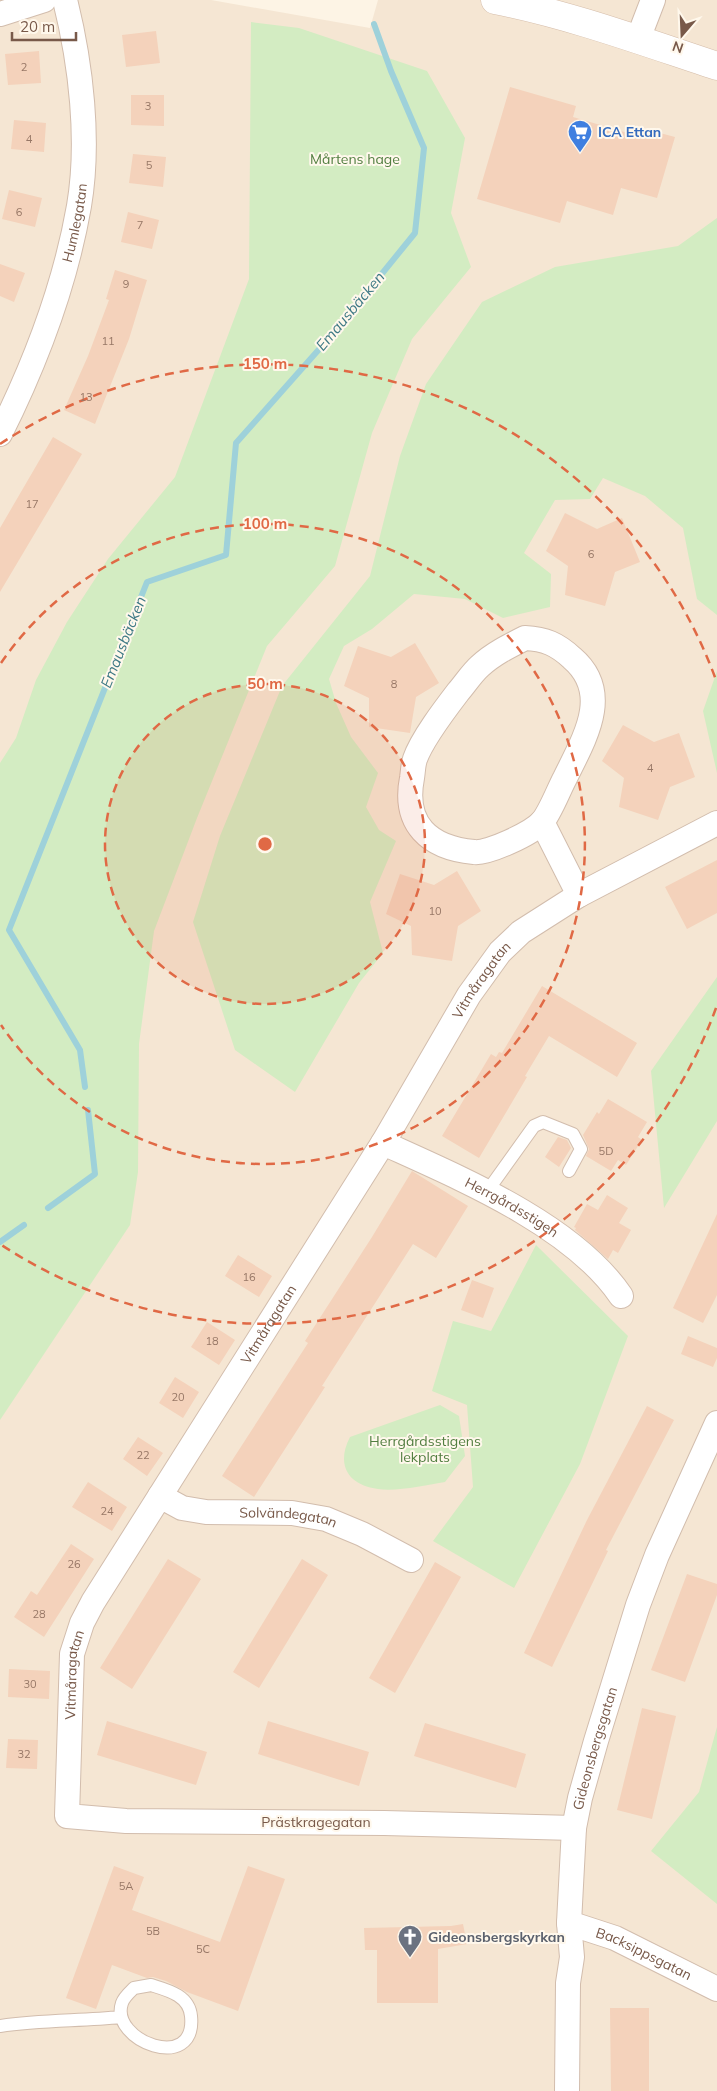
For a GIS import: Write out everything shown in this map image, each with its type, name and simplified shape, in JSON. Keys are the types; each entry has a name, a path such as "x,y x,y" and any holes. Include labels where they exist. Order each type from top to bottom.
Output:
{"street":[{"path":"0,14 44,0"},
{"name":"Humlegatan","path":"0,434 24,385 51,316 79,206 82,169 82,98 71,24 65,0"},
{"path":"495,0 534,8 638,39 717,66"},
{"path":"638,39 653,0"},
{"path":"525,638 542,639 560,647 579,663 591,684 594,698 590,720 580,747 542,822 509,842 480,853 461,851 442,845 425,833 413,818 409,791 415,759 442,713 479,667 504,648 525,638"},
{"path":"542,822 579,894"},
{"name":"Vitmåragatan","path":"67,1808 72,1654 82,1623 93,1602 383,1142 469,995 494,960 521,932 579,894 717,823"},
{"name":"Herrgårdsstigen","path":"383,1142 486,1193 561,1235 596,1266 621,1296"},
{"name":"Gideonsbergsgatan","path":"567,2091 568,1983 572,1957 569,1923 574,1828 596,1741 638,1605 657,1555 717,1424"},
{"name":"Solvändegatan","path":"160,1496 182,1508 206,1512 292,1513 326,1519 411,1560"},
{"name":"Prästkragegatan","path":"67,1808 67,1816 126,1822 384,1823 574,1828"},
{"name":"Backsippsgatan","path":"569,1923 615,1938 717,1989"}],"lane":[{"path":"486,1193 534,1126 543,1122 573,1134 581,1149 569,1172"},
{"path":"151,1985 173,1992 184,2000 190,2011 192,2024 189,2037 179,2046 164,2048 150,2044 134,2035 121,2017 121,2004 134,1988 151,1985"},
{"path":"0,2026 33,2021 78,2021 121,2017"}],"shaded area":[{"path":"0,0 211,0 370,28 378,0 717,0 717,2091 0,2091"}],"green space":[{"name":"Mårtens hage","path":"251,22 299,28 427,71 465,138 451,213 471,267 412,339 372,433 335,566 267,646 197,818 154,931 139,1044 138,1172 130,1225 0,1420 0,763 16,738 36,680 67,622 108,559 175,477 249,279"},
{"path":"717,218 717,615 697,599 683,528 645,496 603,478 590,499 555,500 524,553 551,574 550,607 503,618 465,599 414,594 372,629 344,646 329,679 336,703 351,737 378,773 366,807 379,830 396,841 370,902 383,953 359,983 295,1092 235,1050 193,922 220,836 282,686 370,576 400,456 426,384 482,302 555,267 678,246"},
{"path":"717,671 717,773 703,711"},
{"path":"717,977 717,1121 664,1208 651,1071"},
{"path":"536,1245 628,1336 580,1464 514,1588 433,1541 473,1487 467,1405 432,1391 453,1321 491,1331"},
{"name":"Herrgårdsstigens lekplats","path":"440,1405 459,1416 465,1456 445,1482 412,1488 385,1490 367,1487 352,1478 347,1472 344,1456 350,1437"},
{"path":"717,1727 717,1904 651,1851 699,1792"}],"building":[{"path":"156,31 160,63 126,67 122,35"},
{"path":"39,51 41,83 8,85 5,54"},
{"name":"ICA Ettan","path":"510,87 576,106 573,117 631,134 634,126 675,137 657,198 621,188 613,215 567,201 560,223 477,199"},
{"path":"131,95 164,95 164,126 131,125"},
{"path":"14,120 46,123 44,152 11,149"},
{"path":"133,154 166,157 163,187 129,183"},
{"path":"9,190 42,198 35,227 2,219"},
{"path":"128,212 159,220 152,249 121,242"},
{"path":"0,264 25,273 14,302 0,296"},
{"path":"115,270 147,280 129,339 95,424 64,410 88,356 109,300 106,299"},
{"path":"53,437 82,454 0,592 0,528"},
{"path":"565,513 597,529 622,518 640,562 615,572 605,606 565,595 568,566 546,551"},
{"path":"415,643 439,683 416,697 410,733 369,727 369,698 344,686 358,646 391,657"},
{"path":"623,725 654,742 679,733 695,777 670,787 658,820 619,807 624,778 602,761"},
{"path":"717,860 717,913 687,929 665,887"},
{"path":"457,871 481,911 458,926 452,961 412,955 411,926 386,914 400,874 434,885"},
{"path":"542,986 637,1043 617,1077 549,1036 479,1158 442,1136 491,1054 496,1057 499,1052 502,1053"},
{"path":"608,1099 647,1122 638,1137 642,1140 626,1165 618,1160 611,1171 586,1156 589,1149 583,1135 597,1112 599,1114"},
{"path":"558,1137 567,1140 571,1148 559,1167 545,1157"},
{"path":"412,1171 468,1206 436,1258 413,1244 322,1386 325,1387 254,1497 222,1476 308,1343 305,1341"},
{"path":"607,1195 628,1208 619,1223 631,1230 618,1253 613,1250 608,1259 574,1227 587,1204 598,1210"},
{"path":"717,1214 717,1295 703,1323 673,1308"},
{"path":"238,1255 272,1276 259,1297 225,1276"},
{"path":"472,1280 494,1288 483,1318 461,1310"},
{"path":"207,1322 235,1340 219,1365 191,1347"},
{"path":"688,1336 717,1348 717,1358 713,1367 681,1354"},
{"path":"175,1377 199,1392 183,1418 159,1403"},
{"path":"647,1406 674,1420 606,1550 608,1551 552,1667 524,1653 587,1520"},
{"path":"138,1437 163,1453 147,1476 123,1459"},
{"path":"88,1482 127,1507 112,1531 72,1507"},
{"path":"71,1544 94,1559 44,1637 14,1617 31,1591 37,1595"},
{"path":"168,1559 201,1579 132,1689 100,1668"},
{"path":"302,1559 328,1575 259,1688 233,1672"},
{"path":"435,1562 461,1577 395,1693 369,1678"},
{"path":"687,1574 717,1584 717,1595 685,1682 651,1670"},
{"path":"9,1669 50,1671 49,1699 8,1697"},
{"path":"642,1708 676,1716 652,1819 617,1810"},
{"path":"107,1721 207,1752 196,1785 97,1755"},
{"path":"268,1721 369,1752 359,1786 258,1754"},
{"path":"425,1723 526,1754 516,1788 414,1756"},
{"path":"8,1739 38,1740 37,1769 6,1768"},
{"path":"114,1866 144,1877 132,1910 220,1942 248,1866 285,1879 238,2011 187,1992 166,1981 153,1977 147,1978 112,1965 96,2009 66,1998"},
{"name":"Gideonsbergskyrkan","path":"463,1924 467,1944 438,1949 438,2003 377,2003 377,1950 365,1950 364,1928 451,1926"},
{"path":"610,2008 649,2008 649,2091 611,2091"}],"waterway":[{"name":"Emausbäcken","path":"85,1087 80,1050 9,930 147,582 226,555 236,443 337,329 415,233 424,148 391,71 374,24"},
{"name":"Emausbäcken","path":"48,1208 95,1174 88,1110"},
{"name":"Emausbäcken","path":"0,1242 24,1225"}],"place":[{"name":"ICA Ettan","path":"580,153"},
{"name":"Gideonsbergskyrkan","path":"410,1958"}]}
